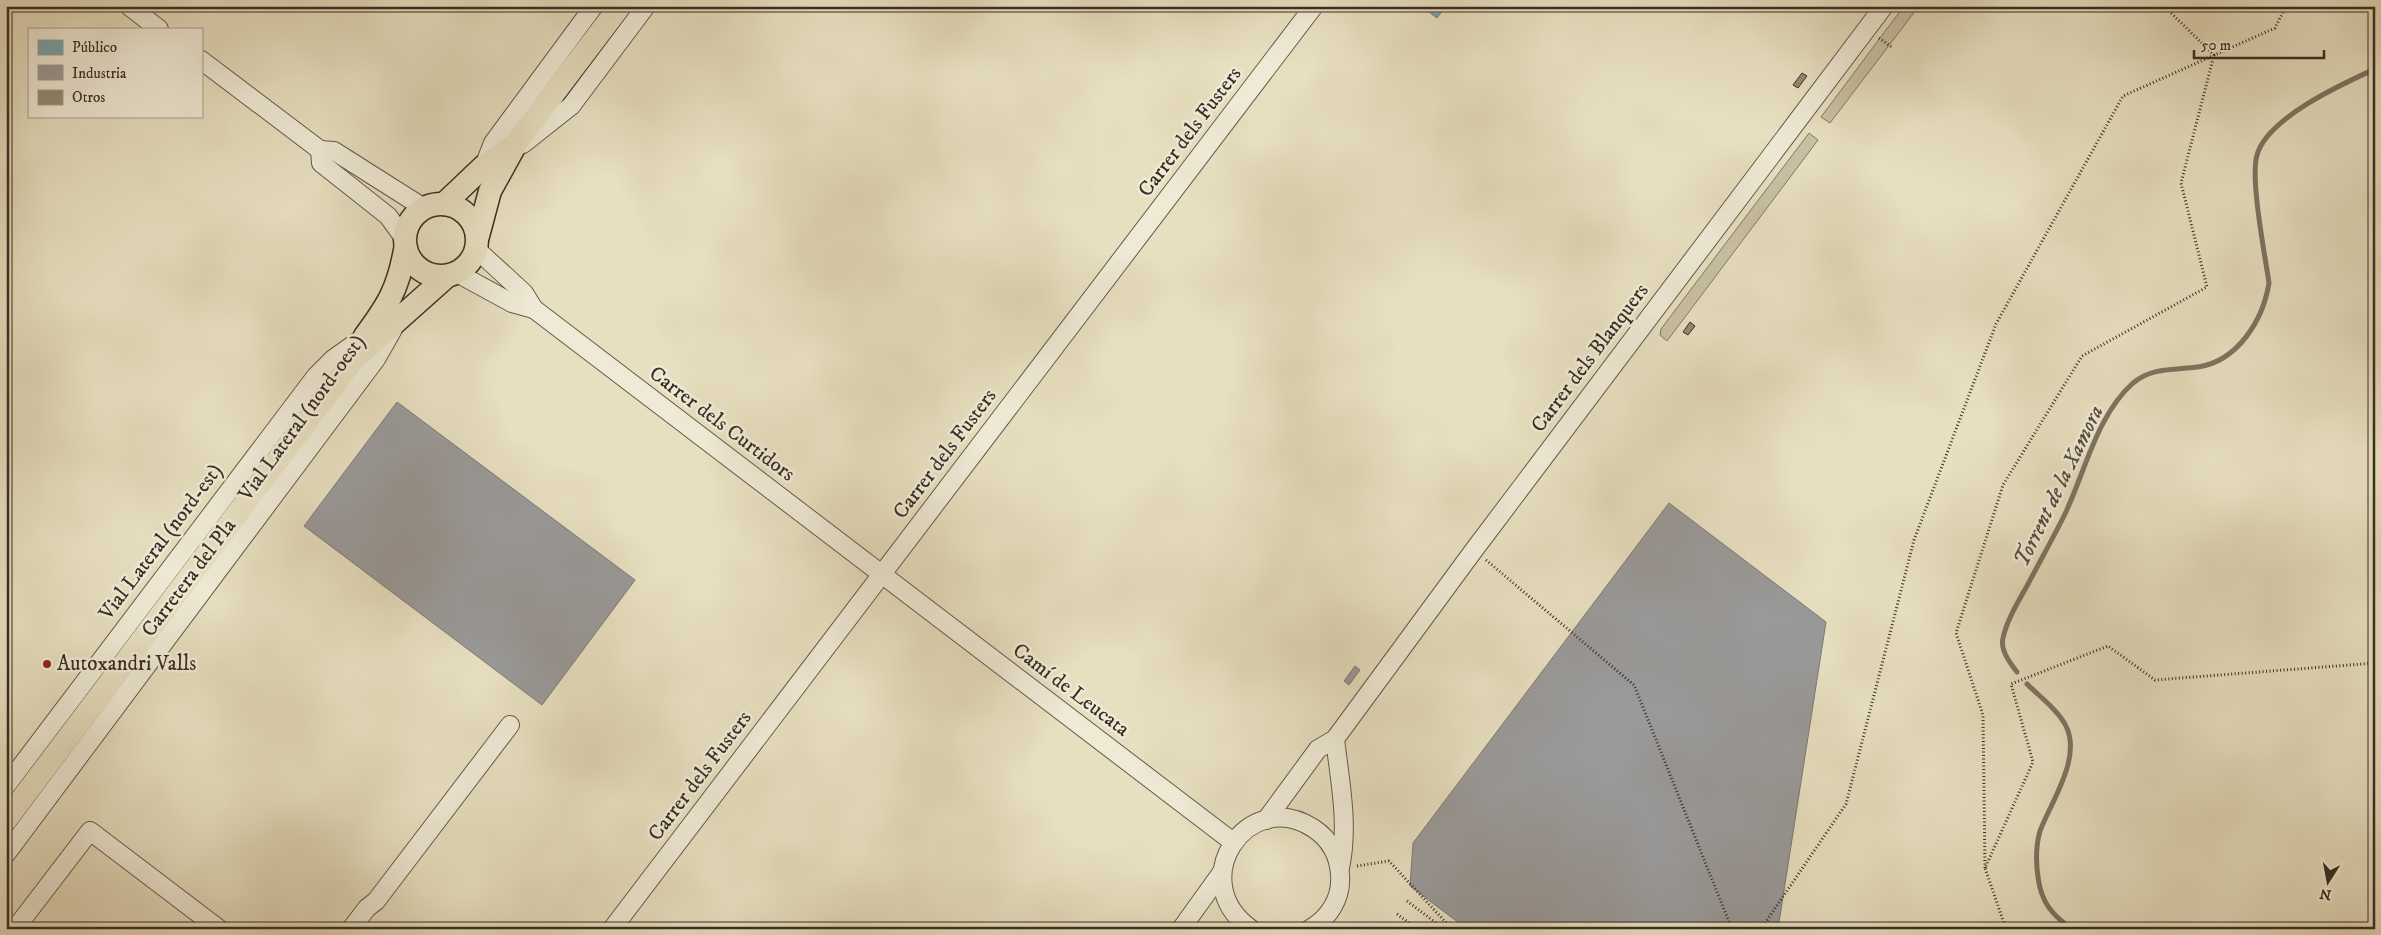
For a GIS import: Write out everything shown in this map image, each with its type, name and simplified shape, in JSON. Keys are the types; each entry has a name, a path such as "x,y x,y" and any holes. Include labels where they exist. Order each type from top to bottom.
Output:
{"main road":[{"path":"353,360 472,259 490,191 513,149 620,6"},
{"path":"353,360 364,338 392,298 397,287 407,226 414,215 434,206 484,166 513,149"},
{"path":"434,206 464,212 475,227 477,243"},
{"path":"405,244 410,261 424,273 435,276 452,275"},
{"name":"Carretera del Pla","path":"6,820 353,360"}],"street":[{"path":"129,6 158,28"},
{"path":"484,166 493,143 594,6"},
{"path":"513,149 571,106 646,6"},
{"name":"Carrer dels Fusters","path":"612,929 1314,6"},
{"name":"Carrer dels Blanquers","path":"1266,820 1318,749 1334,739 1884,6"},
{"path":"202,61 320,150 334,151 434,206"},
{"path":"320,150 321,163 388,216 405,244"},
{"name":"Carrer dels Curtidors","path":"477,243 524,294 534,309 882,574"},
{"name":"Carrer dels Curtidors","path":"452,275 512,303 534,309"},
{"name":"Vial Lateral (nord-oest)","path":"6,854 376,360 399,319"},
{"name":"Vial Lateral (nord-est)","path":"6,786 316,376 333,358 364,338"},
{"name":"Camí de Leucata","path":"882,574 1233,842"},
{"path":"351,929 367,908 376,901 510,726"},
{"path":"1310,929 1324,918 1336,900 1340,879 1345,828 1334,739"},
{"path":"1251,929 1228,905 1224,894 1222,872 1225,856 1233,842 1248,828 1266,820 1287,818 1298,820 1318,831 1332,847 1340,868"},
{"path":"23,929 18,925 90,831 219,929"},
{"path":"1181,929 1222,872"}],"path":[{"path":"2164,6 2214,55"},
{"path":"1761,929 1846,804 1914,540 1996,324 2123,96 2275,28 2286,6"},
{"path":"1880,38 1893,48"},
{"path":"2006,929 1986,868 1984,714 1956,633 2003,485 2082,356 2207,287 2181,183 2214,55"},
{"path":"1474,550 1634,685 1732,929"},
{"path":"1986,868 2033,762 2011,684 2108,646 2155,680 2375,664"},
{"path":"1340,868 1389,861 1452,929"},
{"path":"1408,901 1444,929"},
{"path":"1397,914 1417,929"}],"shaded area":[{"path":"1904,6 1919,6 1830,123 1821,117"},
{"path":"1809,133 1818,140 1667,341 1660,335 1661,329"}],"building: Público":[{"path":"1421,6 1446,6 1437,18"}],"building: Industria":[{"path":"397,402 635,580 542,705 304,526"},
{"path":"1669,503 1826,622 1778,929 1467,929 1410,886 1413,843"},
{"path":"1355,666 1360,670 1349,685 1344,681"}],"building: Otros":[{"path":"1802,73 1807,76 1798,88 1793,85"},
{"path":"1690,322 1695,326 1688,335 1683,332"}],"waterway":[{"name":"Torrent de la Xamora","path":"2017,672 2006,656 2002,643 2007,625 2064,516 2100,428 2120,396 2133,383 2148,374 2164,370 2198,367 2225,357 2246,337 2261,311 2269,283 2257,199 2255,166 2257,155 2264,141 2290,115 2326,93 2375,69"},
{"name":"Torrent de la Xamora","path":"2027,684 2063,720 2070,739 2068,766 2040,831 2037,872 2045,901 2053,913 2072,929"}],"place":[{"name":"Autoxandri Valls","path":"47,664"}]}
